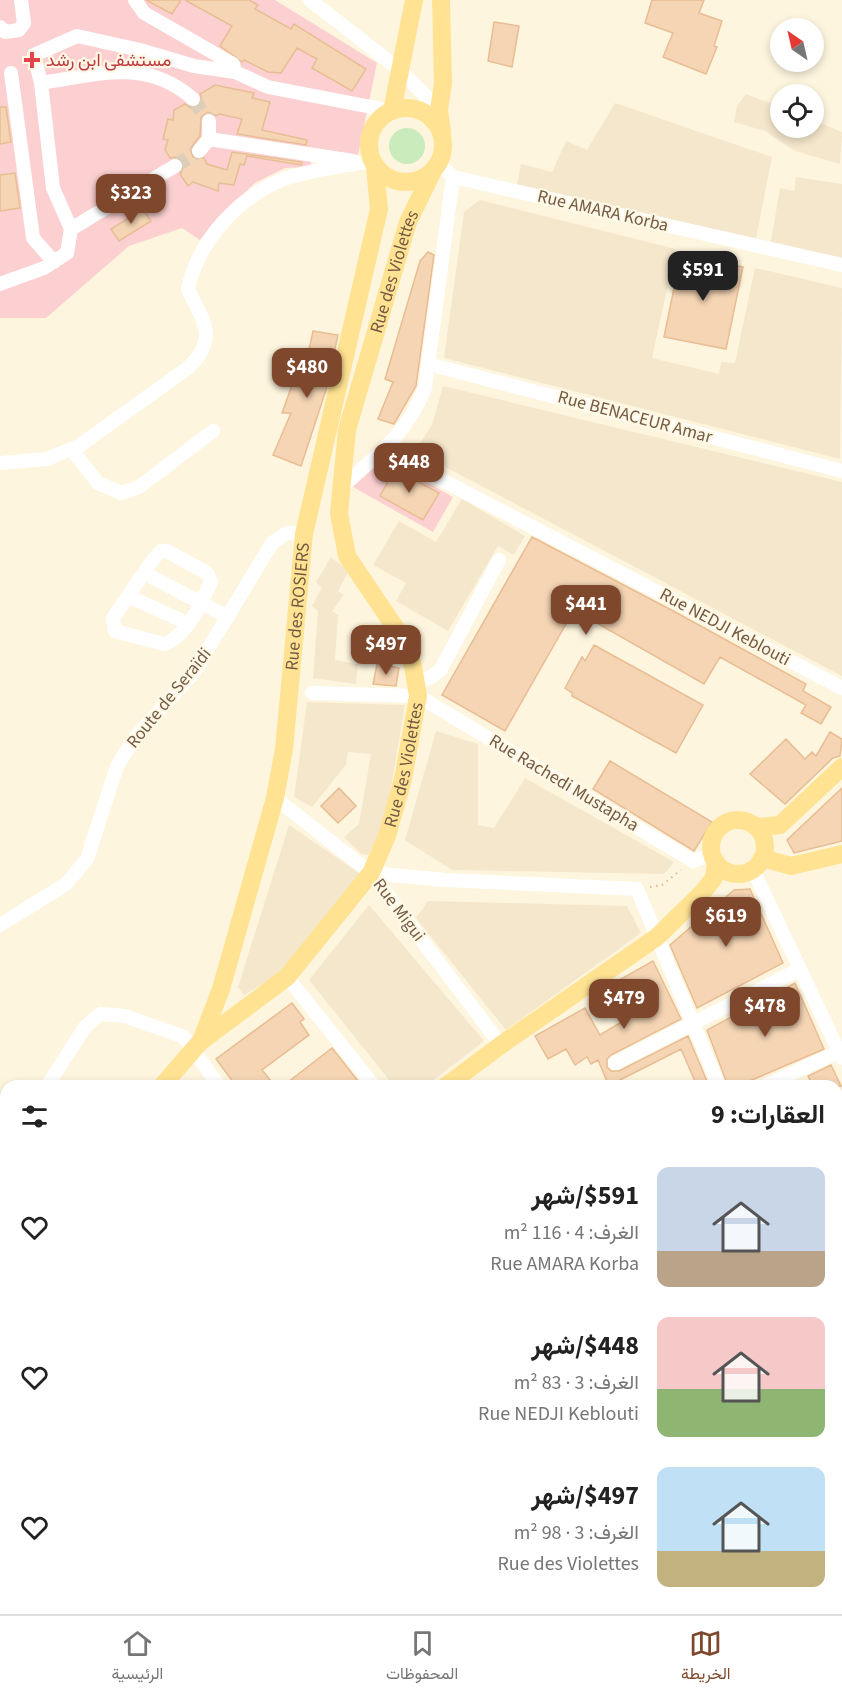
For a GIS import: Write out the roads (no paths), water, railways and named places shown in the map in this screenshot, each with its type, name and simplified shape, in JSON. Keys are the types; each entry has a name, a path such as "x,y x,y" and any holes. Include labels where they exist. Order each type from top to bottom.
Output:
{"main road":[{"path":"392,111 414,0"},
{"path":"441,0 443,83 439,110 442,137 442,155 436,167 424,178 403,183 393,180 371,164 369,138 374,127 392,111 405,108 423,113 437,125 442,137"},
{"name":"Rue des ROSIERS","path":"197,1047 221,989 275,798 284,749 304,534 379,209 371,164"},
{"name":"Rue des Violettes","path":"167,1080 197,1047 287,977 371,873 387,836 403,779 417,688 403,639 347,556 339,513 340,487 347,430 402,244 412,213 436,167"},
{"path":"454,1080 657,937 714,878 713,837 724,824 741,820 757,827 780,825 842,767"},
{"path":"757,827 765,841 757,864"},
{"path":"714,858 721,868 737,874 757,864 791,866 842,854"}],"street":[{"path":"0,27 5,32 19,30 24,23 21,0"},
{"path":"135,0 144,13 233,64 235,72"},
{"path":"310,0 400,70 439,110"},
{"path":"0,284 44,268 67,253 71,229 53,188 41,83 34,55 77,36 140,50 194,66 235,72 268,87 392,111"},
{"path":"41,83 132,70 159,76 179,86 193,99"},
{"path":"12,73 33,238 54,262"},
{"path":"199,151 209,139 208,122"},
{"path":"209,139 371,164"},
{"path":"0,463 47,459 72,450 180,374 202,355 207,341 207,328 188,289 190,281 198,256 210,237 244,202 283,179 371,164"},
{"path":"71,229 175,166"},
{"path":"340,487 402,432 416,412 425,388 453,177 436,167"},
{"name":"Rue AMARA Korba","path":"453,177 842,265"},
{"name":"Rue BENACEUR Amar","path":"428,364 842,471"},
{"path":"72,450 98,483 121,493 139,487 213,431"},
{"name":"Rue NEDJI Keblouti","path":"384,450 842,688"},
{"name":"Route de Seraïdi","path":"0,925 66,884 78,872 94,844 117,766 134,739 194,672 272,543 287,533 304,534"},
{"path":"167,551 210,576 211,582 201,603 175,638 164,644 115,631 113,618 146,574 155,554 167,551"},
{"path":"312,693 417,688 441,669 499,560"},
{"path":"146,574 228,616"},
{"path":"130,597 187,623"},
{"name":"Rue Rachedi Mustapha","path":"417,688 693,861 714,858"},
{"name":"Rue Migui","path":"275,798 371,873 501,1045"},
{"path":"757,864 800,969 841,1053 779,1080"},
{"path":"371,873 445,880 637,889 716,1080"},
{"path":"615,1063 800,969"},
{"path":"287,977 369,1080"},
{"path":"50,1080 85,1027 100,1014 125,1016 184,1037 197,1047 216,1080"}],"tunnel":[{"path":"193,99 209,121"},
{"path":"175,166 199,151"}],"place":[{"name":"مستشفى ابن رشد","path":"32,60"}]}
